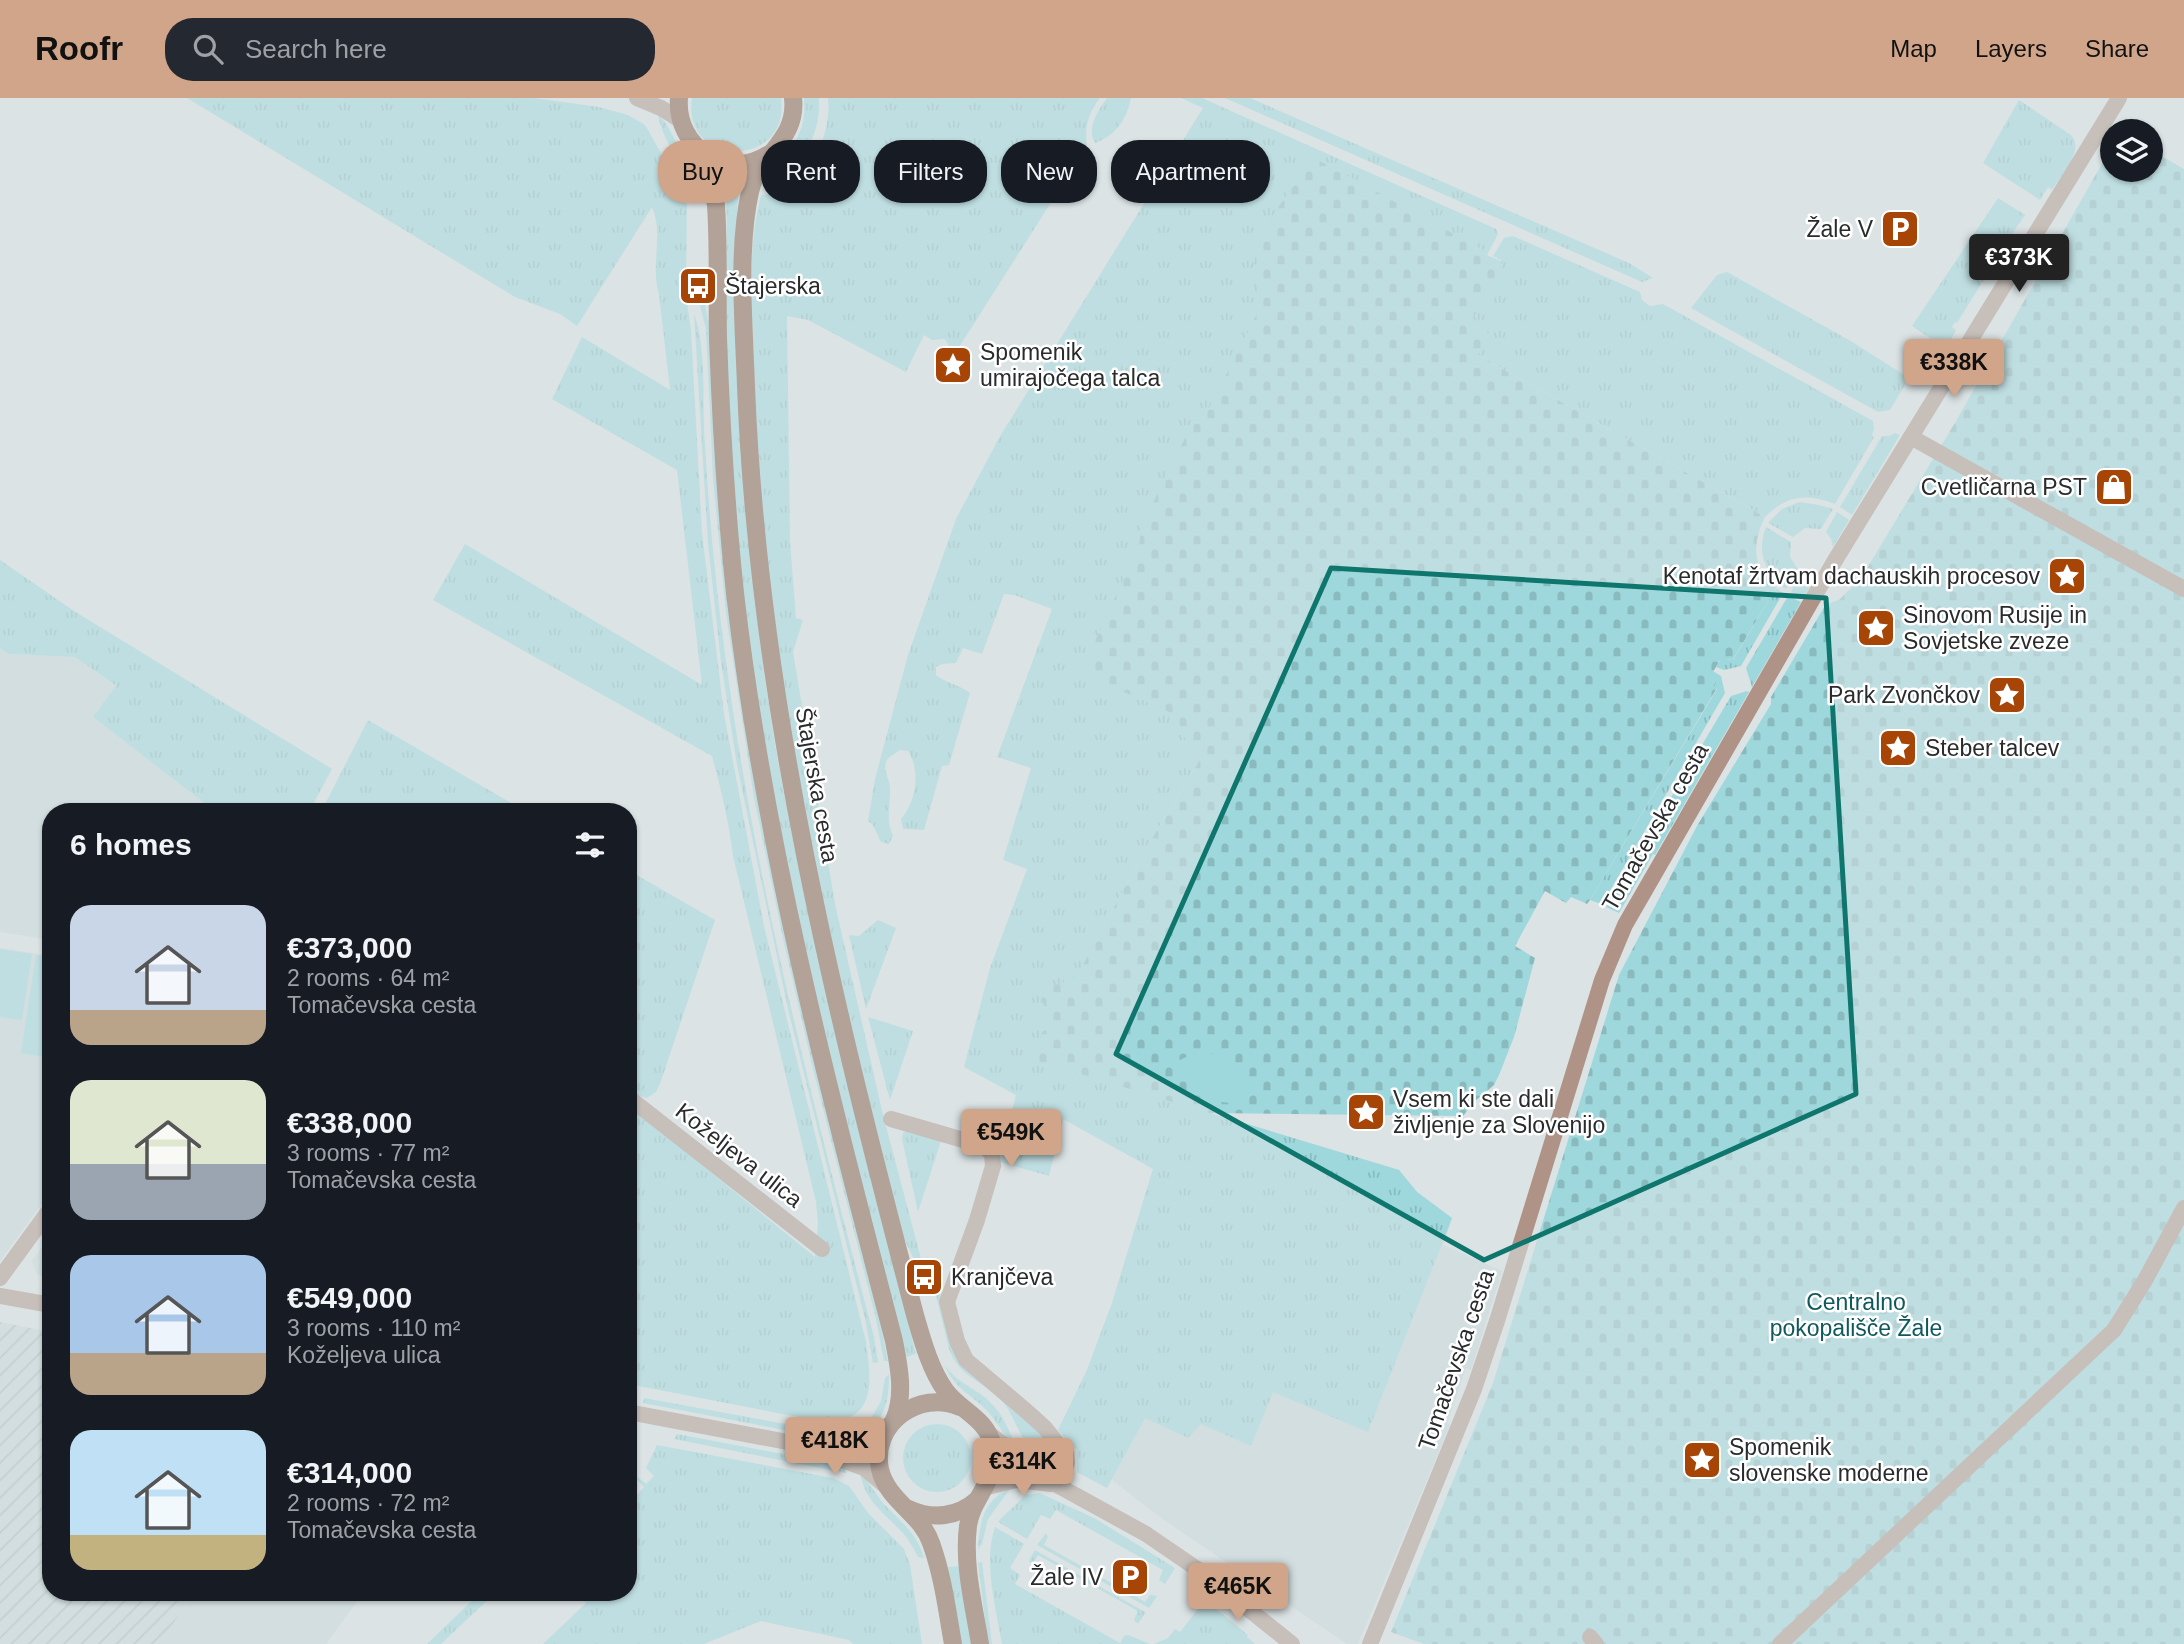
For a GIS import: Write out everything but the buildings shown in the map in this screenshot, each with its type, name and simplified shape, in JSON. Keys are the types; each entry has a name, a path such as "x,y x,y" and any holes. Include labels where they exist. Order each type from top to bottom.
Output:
{"main road":[{"path":"680,98 680,120 690,140"},
{"name":"Štajerska cesta","path":"782,140 790,127 793,98"},
{"name":"Štajerska cesta","path":"761,167 755,175 750,192 745,232 744,285 751,467 761,580 790,783 820,928 924,1344 947,1392 979,1419 988,1433"},
{"path":"716,203 723,460 747,685 770,820 801,964 894,1341 900,1391 899,1407 883,1438 879,1456 882,1475 887,1487 919,1521 931,1542 953,1644"},
{"path":"892,1422 912,1407 927,1402 943,1402 963,1408"},
{"path":"980,1644 969,1573 967,1536 970,1519 993,1470 994,1457 988,1433"},
{"path":"902,1505 921,1514 939,1516 957,1513 983,1492"}],"street":[{"path":"637,98 680,120"},
{"name":"Tomačevska cesta","path":"1370,1644 1474,1389 1602,980 1625,925 1852,533 2119,98"},
{"path":"1918,441 2184,589"},
{"name":"Koželjeva ulica","path":"637,1104 822,1249"},
{"path":"891,1119 990,1150 993,1166 985,1196 947,1302 957,1341 966,1360 1045,1428 1066,1454 1066,1466 1057,1485"},
{"path":"1780,1644 2114,1330 2144,1282 2184,1208"},
{"path":"0,1278 42,1220"},
{"path":"0,1296 42,1303"},
{"path":"637,1414 798,1444 859,1466 875,1475 887,1487"},
{"path":"798,1444 844,1445 866,1442 874,1439 892,1422"},
{"path":"988,1433 1057,1485 1166,1547 1232,1595 1292,1644"},
{"path":"983,1492 1016,1480 1057,1485"}],"highlighted area":[{"path":"1331,568 1826,598 1856,1094 1484,1260 1116,1054"}],"shaded area":[{"path":"0,648 9,654 75,657 116,687 93,717 204,803 42,803 42,939 0,932"},
{"path":"0,948 42,955 42,1203 0,1261"},
{"path":"1148,1094 1399,1170 1417,1192 1452,1218 1443,1245 1502,1271 1471,1370 1466,1368 1447,1423 1450,1425 1358,1644 1347,1644 1161,1518 1112,1480 1058,1430 1087,1370 1112,1303 1153,1169"},
{"path":"42,1247 42,1276 37,1275 32,1261"},
{"path":"0,1322 42,1330 42,1601 188,1601 160,1644 0,1644"},
{"path":"188,1601 357,1601 326,1644 160,1644"}],"green space":[{"path":"187,98 534,98 599,107 628,115 645,125 658,148 658,203 687,203 686,295 691,330 702,533 724,714 764,926 866,1342 869,1371 867,1396 854,1415 842,1420 824,1422 637,1386 637,1112 815,1257 818,1222 816,1202 733,856 712,756 433,600 465,544 702,685 677,470 552,399 582,337 670,390 656,272 657,228 652,207 577,326 560,314 515,297"},
{"path":"692,98 781,98 780,121 770,138 761,140 761,144 754,148 747,149 747,140 706,140 693,121"},
{"path":"804,98 819,98 819,113 812,140 796,140 802,126"},
{"path":"828,98 1100,98 1088,120 1087,140 1001,140 1001,203 1051,203 954,355 945,339 932,340 924,335 906,372 808,320 787,316 790,541 796,618 803,620 793,652 835,904 883,1115 924,1270 919,1271 901,1231 883,1162 834,953 805,813 781,672 758,459 751,291 753,242 761,195 761,203 860,203 860,140 823,140"},
{"path":"1107,98 1131,98 1119,126 1097,142 1093,138 1092,126"},
{"path":"1181,98 1202,98 1496,229 1498,234 1487,255 1482,253 1201,758 1142,855 1077,977 1148,1094 1399,1170 1417,1192 1452,1218 1368,1432 1273,1392 1251,1446 1201,1424 1188,1438 1145,1418 1107,1488 1077,1472 1077,1450 1058,1430 1087,1370 1112,1303 1153,1169 1063,1119 1049,1176 999,1162 1016,1095 964,1067 990,968 1027,869 1003,860 1031,768 997,757 1052,609 1004,594 982,654 963,648 956,663 936,667 936,675 970,693 949,765 942,766 924,830 903,829 901,819 910,804 915,786 915,767 908,751 900,750 886,763 885,770 890,787 889,824 893,836 889,844 881,842 873,825 868,821 875,779 908,655 956,519 999,438 1144,203 1270,203 1270,140 1183,140 1203,108"},
{"path":"1225,98 1250,98 1629,263 1653,278 1642,282"},
{"path":"2019,100 2071,135 2075,141 2074,155 2070,163 2052,190 2048,187 2040,200 1983,163"},
{"path":"658,115 675,140 667,140"},
{"name":"Centralno pokopališče Žale","path":"2163,157 2184,169 2184,1644 1424,1644 1391,1632 1493,1383 1619,975 1697,826 1771,704 1771,697 1826,604 1839,600 1861,578 1956,421 2100,167 2100,182 2163,182"},
{"path":"1316,159 1483,250 1482,253 1503,262 1471,322 1489,332 1478,355 1765,517 1758,536 1757,556 1762,573 1776,588 1732,661 1729,659 1726,663 1720,660 1709,679 1717,688 1587,904 1571,897 1566,903 1545,891 1515,946 1535,958 1514,1037 1494,1085 1475,1101 1463,1116 1208,1113 1032,1059 1043,1031 1053,1029 1039,992 1077,976 1142,855 1201,758 1186,742 1178,719 1166,710 1084,675 1085,663 1139,545 1142,525 1194,420 1204,418 1261,306 1254,287 1254,267 1264,233 1294,185"},
{"path":"1998,198 2025,215 2005,244 1998,241 1989,255 1995,260 1983,274 1986,276 1952,327 1956,330 1946,349 1912,326"},
{"path":"726,203 738,203 736,237 743,458 755,601 775,744 822,974 916,1354 906,1357 815,994 776,811 760,719 747,627 733,476 726,326"},
{"path":"1513,236 1640,292 1642,300 1650,306 1663,304 1873,421 1874,437 1835,504 1816,498 1798,498 1781,504 1765,517 1478,355 1465,319 1502,261 1493,256 1504,238"},
{"path":"1727,272 1849,340 1909,378 1890,410 1878,412 1691,308 1717,275"},
{"path":"696,291 702,291 709,324 725,571 888,1361 884,1361 876,1319 812,1065 754,798 726,614 713,478 706,329"},
{"path":"694,314 701,343 704,430 716,580 739,746 771,917 790,1001 874,1337 878,1362 873,1363 866,1323 788,1009 737,765 721,662 708,544"},
{"path":"1895,433 1900,435 1852,515 1840,507 1882,436"},
{"path":"1799,502 1833,509 1821,529 1805,528 1793,537 1768,523 1782,509"},
{"path":"1837,512 1849,520 1833,547 1826,532"},
{"path":"1766,527 1791,542 1790,557 1798,569 1786,589 1764,562 1762,545"},
{"path":"0,560 74,611 332,769 314,803 204,803 93,717 116,686 75,657 9,654 0,648"},
{"path":"1802,571 1820,571 1803,598 1791,592"},
{"path":"1776,588 1783,593 1741,666 1724,670 1716,667 1721,659 1733,660"},
{"path":"1788,596 1801,602 1752,687 1746,668"},
{"path":"1713,671 1721,676 1725,693 1604,901 1601,904 1590,900 1717,689 1713,686 1715,683 1708,679"},
{"path":"1749,692 1619,913 1606,907 1731,696"},
{"path":"368,720 511,803 326,803"},
{"path":"637,875 715,920 661,1081 656,1092 647,1098 639,1096"},
{"path":"878,920 896,928 866,1009 849,935 859,936"},
{"path":"0,949 32,954 22,1020 0,1017"},
{"path":"36,955 42,956 42,1056 21,1053"},
{"path":"868,1017 913,1031 890,1100"},
{"path":"1202,1049 1247,1071 1249,1083 1243,1094 1232,1103 1215,1100 1199,1092 1175,1065"},
{"path":"908,1130 942,1138 918,1212 902,1139 903,1133"},
{"path":"926,1254 943,1302 955,1349 1037,1429 1057,1455 1057,1461 1025,1440 1003,1402 965,1372 954,1359 949,1349"},
{"path":"944,1364 998,1411 1015,1446 990,1414 954,1381"},
{"path":"889,1374 888,1392 881,1416 862,1434 881,1401 885,1378"},
{"path":"644,1398 824,1431 850,1429 847,1438 827,1438 643,1403"},
{"path":"937,1424 950,1427 961,1434 968,1445 971,1458 968,1471 961,1482 950,1489 937,1492 924,1489 913,1482 906,1471 903,1458 906,1445 913,1434 924,1427"},
{"path":"677,1434 846,1466 846,1473 674,1439"},
{"path":"657,1445 833,1478 849,1486 868,1513 904,1549 910,1565 922,1644 853,1644 849,1640 761,1621 704,1644 543,1644 586,1603 584,1601 637,1601 637,1495 644,1487 637,1478 646,1484 654,1476 646,1468"},
{"path":"860,1473 913,1535 924,1558 918,1557 903,1533 871,1499"},
{"path":"1010,1489 988,1519 982,1544 978,1549 985,1513 994,1499"},
{"path":"1040,1493 1096,1519 1175,1568 1165,1584 1159,1580 1163,1570 1056,1510 1050,1519 1041,1515 1027,1539 998,1522 1024,1495"},
{"path":"995,1527 1024,1544 1010,1568 1020,1575 1015,1584 1120,1643 1124,1636 1128,1635 1150,1644 1002,1644 990,1570"},
{"path":"1046,1533 1048,1537 1044,1545 1145,1602 1150,1595 1157,1596 1149,1608 1037,1545"},
{"path":"1035,1550 1146,1612 1138,1624 1134,1620 1138,1611 1038,1555 1034,1562 1030,1563"},
{"path":"982,1562 992,1644 988,1644 978,1563"},
{"path":"959,1566 972,1644 961,1644 948,1567"},
{"path":"1205,1600 1248,1635 1255,1644 1154,1644 1168,1638 1175,1629 1180,1632"},
{"path":"472,1601 487,1601 441,1644 427,1644"}],"place":[{"name":"Žale V","path":"1900,229"},
{"name":"Štajerska","path":"698,286"},
{"name":"Spomenik umirajočega talca","path":"953,365"},
{"name":"Cvetličarna PST","path":"2114,487"},
{"name":"Kenotaf žrtvam dachauskih procesov","path":"2067,576"},
{"name":"Sinovom Rusije in Sovjetske zveze","path":"1876,628"},
{"name":"Park Zvončkov","path":"2007,695"},
{"name":"Steber talcev","path":"1898,748"},
{"name":"Vsem ki ste dali življenje za Slovenijo","path":"1366,1112"},
{"name":"Kranjčeva","path":"924,1277"},
{"name":"Spomenik slovenske moderne","path":"1702,1460"},
{"name":"Žale IV","path":"1130,1577"}]}
